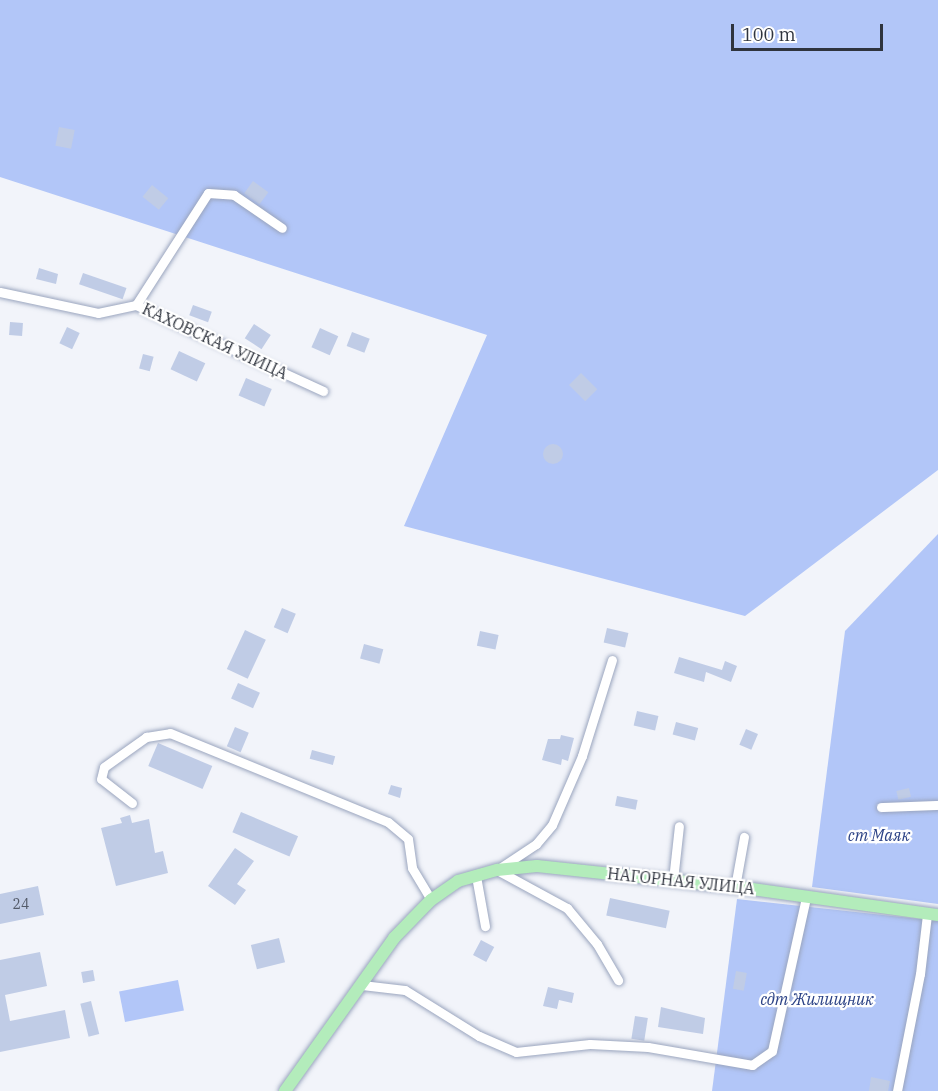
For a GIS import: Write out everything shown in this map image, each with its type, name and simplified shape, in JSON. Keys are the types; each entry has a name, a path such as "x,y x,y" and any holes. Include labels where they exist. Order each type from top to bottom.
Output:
{"main road":[{"name":"НАГОРНАЯ УЛИЦА","path":"285,1091 394,938 431,900 458,881 497,870 537,866 735,887 933,914"}],"street":[{"path":"136,305 208,193 234,195 282,228"},
{"name":"КАХОВСКАЯ УЛИЦА","path":"0,292 98,313 136,305 323,391"},
{"path":"612,660 582,756 552,825 536,844 497,870 567,908 597,944 618,980"},
{"path":"132,803 100,779 104,767 146,737 170,733 388,822 408,839 412,868 431,900"},
{"path":"880,807 938,805"},
{"path":"673,880 679,826"},
{"path":"735,887 744,837"},
{"path":"476,876 485,926"},
{"path":"362,985 405,990 479,1036 516,1052 590,1044 636,1046 752,1065 772,1051 806,898"},
{"path":"897,1091 933,914"}],"green space":[{"path":"0,0 938,0 938,470 745,616 404,526 487,335 0,177"},
{"name":"ст Маяк","path":"938,534 938,904 812,887 845,631"},
{"name":"сдт Жилищник","path":"737,899 938,921 938,1091 712,1091"},
{"path":"178,980 184,1010 125,1022 119,991"}],"building":[{"path":"59,127 75,130 71,149 55,146"},
{"path":"253,181 268,192 260,204 244,193"},
{"path":"152,185 168,198 159,210 143,197"},
{"path":"39,268 58,274 56,284 36,279"},
{"path":"83,273 126,288 123,299 79,284"},
{"path":"193,305 212,312 208,322 189,315"},
{"path":"10,322 23,323 22,336 9,335"},
{"path":"254,324 271,335 262,349 245,338"},
{"path":"67,327 80,333 72,349 59,343"},
{"path":"320,328 338,336 330,355 311,347"},
{"path":"352,332 370,339 364,353 347,346"},
{"path":"179,351 205,363 197,381 171,369"},
{"path":"143,354 154,357 150,371 139,368"},
{"path":"581,373 597,389 585,401 569,385"},
{"path":"246,378 272,389 264,406 239,395"},
{"path":"553,444 560,447 563,454 560,461 553,464 546,461 543,454 546,447"},
{"path":"282,608 296,614 288,633 274,627"},
{"path":"607,628 628,633 625,648 604,643"},
{"path":"245,630 266,640 248,679 227,669"},
{"path":"480,631 499,635 495,650 477,646"},
{"path":"364,644 383,649 379,664 360,658"},
{"path":"679,657 722,670 725,661 737,666 731,682 706,672 704,682 674,673"},
{"path":"238,683 260,693 253,708 231,699"},
{"path":"637,711 658,716 655,731 634,726"},
{"path":"676,722 698,728 695,741 673,735"},
{"path":"235,727 249,733 241,752 227,746"},
{"path":"746,729 758,734 751,750 739,745"},
{"path":"561,735 574,738 568,761 562,759 561,765 542,760 548,739 560,739"},
{"path":"158,743 212,766 203,789 148,766"},
{"path":"312,750 335,756 333,765 310,759"},
{"path":"391,785 402,788 400,798 388,794"},
{"path":"909,788 911,797 898,800 896,791"},
{"path":"617,796 638,800 636,810 615,806"},
{"path":"241,812 298,836 289,856 232,832"},
{"path":"130,815 132,823 149,819 155,853 163,851 168,873 116,886 101,828 122,823 120,818"},
{"path":"235,848 254,861 237,884 246,890 235,905 208,886"},
{"path":"38,886 44,915 0,924 0,894"},
{"path":"610,898 670,911 666,928 606,916"},
{"path":"279,938 285,962 257,969 251,945"},
{"path":"481,940 494,947 486,962 473,955"},
{"path":"40,952 47,986 5,995 10,1021 65,1010 70,1038 0,1052 0,960"},
{"path":"93,970 95,981 83,983 81,972"},
{"path":"736,971 747,973 744,991 733,989"},
{"path":"548,987 574,993 572,1003 559,1000 557,1009 543,1006"},
{"path":"91,1001 99,1034 89,1037 80,1004"},
{"path":"661,1007 705,1018 703,1034 658,1027"},
{"path":"635,1016 648,1018 644,1041 631,1039"},
{"path":"871,1077 890,1081 888,1091 869,1091"}]}
